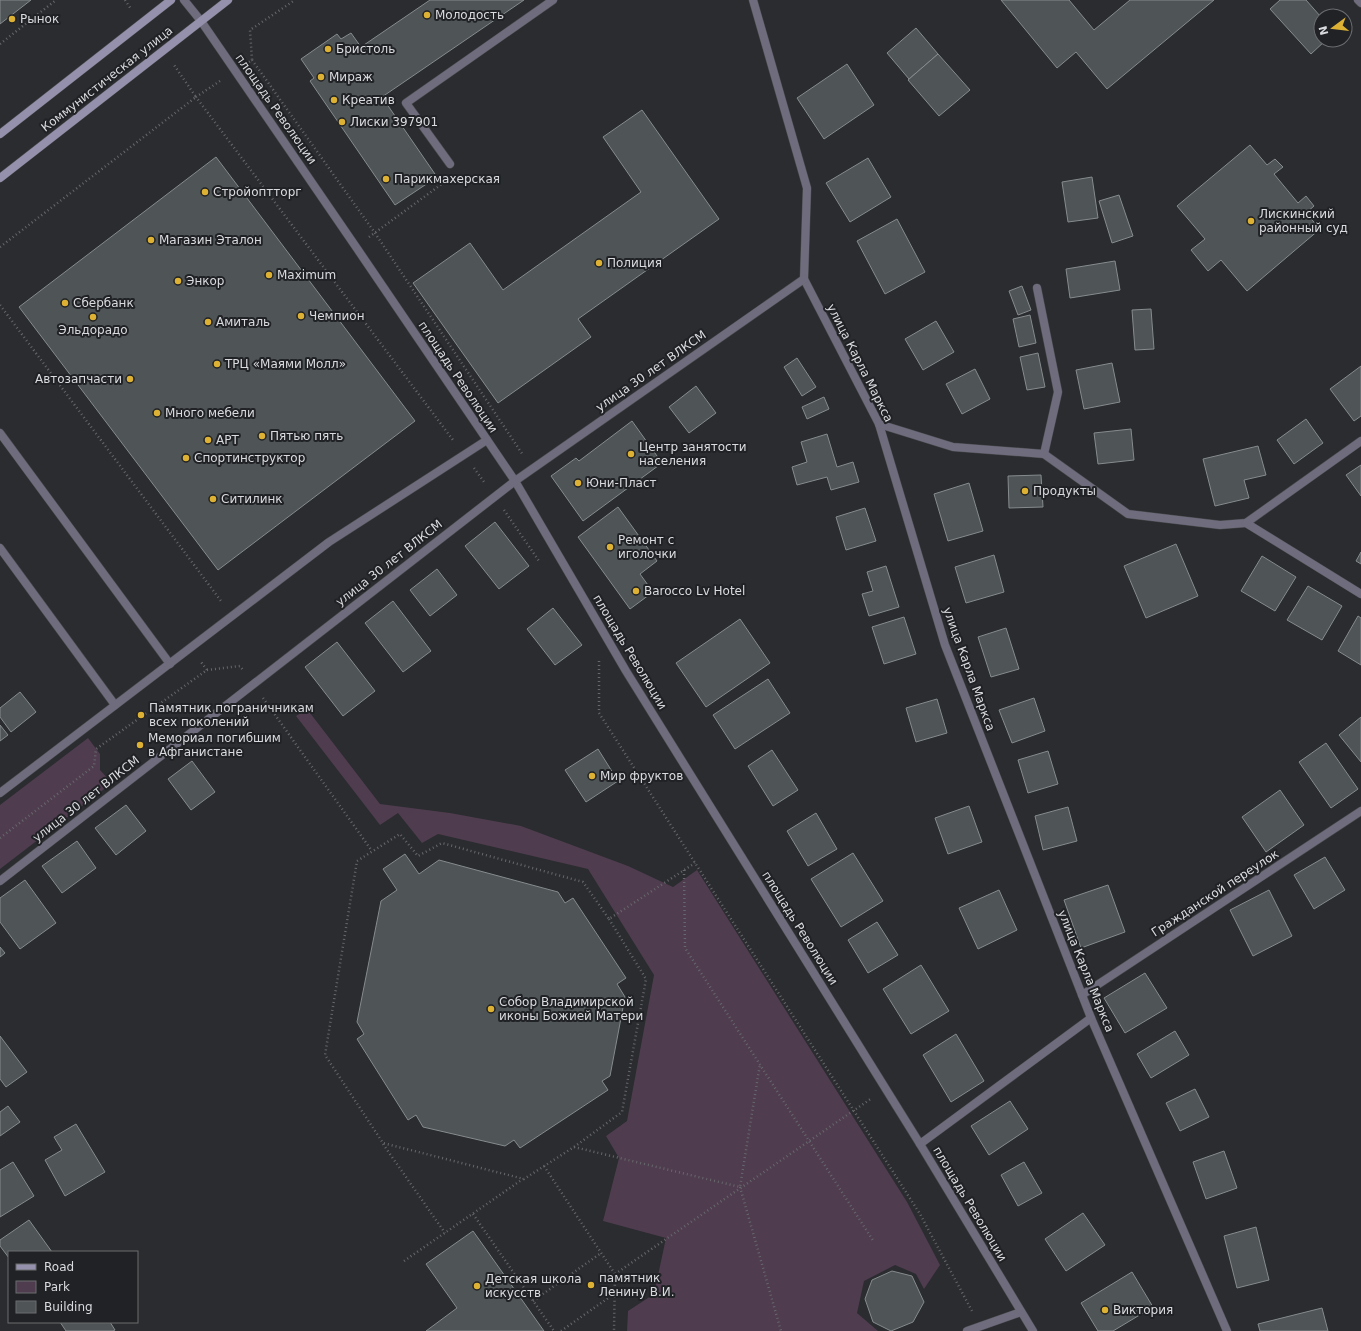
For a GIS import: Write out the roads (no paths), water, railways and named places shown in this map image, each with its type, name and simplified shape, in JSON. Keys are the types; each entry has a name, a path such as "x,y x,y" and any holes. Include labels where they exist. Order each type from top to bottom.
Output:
{"main road":[{"name":"Коммунистическая улица","path":"0,134 171,0"},
{"name":"Коммунистическая улица","path":"0,178 228,0"}],"street":[{"name":"площадь Революции","path":"184,0 235,71 515,481 626,671 920,1144 1033,1331"},
{"path":"450,164 406,103 553,0"},
{"name":"улица Карла Маркса","path":"753,0 807,188 804,279 879,424 945,645 1090,1018 1227,1331"},
{"path":"1358,0 1361,3"},
{"name":"улица 30 лет ВЛКСМ","path":"0,881 494,496 804,279"},
{"path":"1037,288 1058,392 1044,454"},
{"path":"879,424 953,447 1044,454 1128,514 1220,524 1246,523 1361,440"},
{"path":"0,433 170,664"},
{"path":"0,793 330,542 487,440"},
{"path":"1246,523 1361,594"},
{"path":"0,548 116,705"},
{"name":"Гражданской переулок","path":"1082,995 1361,811"},
{"path":"920,1144 1090,1018"},
{"path":"967,1331 1021,1312"}],"place":[{"name":"Молодость","path":"427,15"},
{"name":"Рынок","path":"12,19"},
{"name":"Бристоль","path":"328,49"},
{"name":"Мираж","path":"321,77"},
{"name":"Креатив","path":"334,100"},
{"name":"Лиски 397901","path":"342,122"},
{"name":"Парикмахерская","path":"386,179"},
{"name":"Стройоптторг","path":"205,192"},
{"name":"Лискинский районный суд","path":"1251,221"},
{"name":"Магазин Эталон","path":"151,240"},
{"name":"Полиция","path":"599,263"},
{"name":"Maximum","path":"269,275"},
{"name":"Энкор","path":"178,281"},
{"name":"Сбербанк","path":"65,303"},
{"name":"Чемпион","path":"301,316"},
{"name":"Эльдорадо","path":"93,317"},
{"name":"Амиталь","path":"208,322"},
{"name":"ТРЦ «Маями Молл»","path":"217,364"},
{"name":"Автозапчасти","path":"130,379"},
{"name":"Много мебели","path":"157,413"},
{"name":"Пятью пять","path":"262,436"},
{"name":"АРТ","path":"208,440"},
{"name":"Центр занятости населения","path":"631,454"},
{"name":"Спортинструктор","path":"186,458"},
{"name":"Юни-Пласт","path":"578,483"},
{"name":"Продукты","path":"1025,491"},
{"name":"Ситилинк","path":"213,499"},
{"name":"Ремонт с иголочки","path":"610,547"},
{"name":"Barocco Lv Hotel","path":"636,591"},
{"name":"Памятник пограничникам всех поколений","path":"141,715"},
{"name":"Мемориал погибшим в Афганистане","path":"140,745"},
{"name":"Мир фруктов","path":"592,776"},
{"name":"Собор Владимирской иконы Божией Матери","path":"491,1009"},
{"name":"памятник Ленину В.И.","path":"591,1285"},
{"name":"Детская школа искусств","path":"477,1286"},
{"name":"Виктория","path":"1105,1310"}]}
